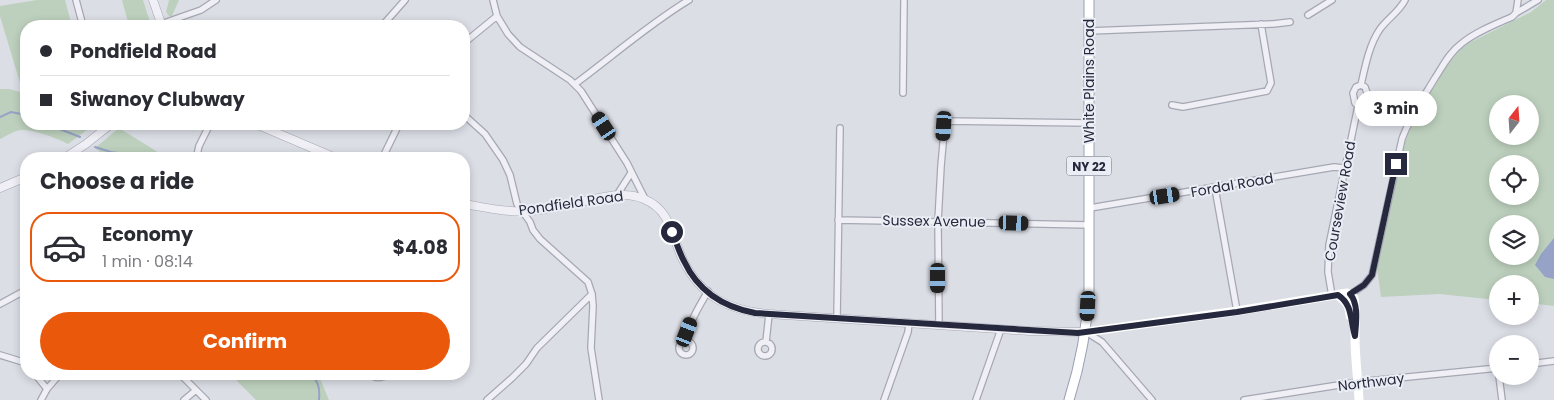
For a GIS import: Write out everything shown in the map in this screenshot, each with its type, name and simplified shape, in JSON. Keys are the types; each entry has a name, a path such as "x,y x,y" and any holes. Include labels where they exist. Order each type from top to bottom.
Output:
{"main road":[{"name":"White Plains Road","path":"1069,400 1079,368 1086,332 1089,290 1089,0"},
{"path":"1086,332 1237,312 1335,296 1343,293 1350,294 1354,298 1355,306 1359,400"},
{"path":"1335,296 1343,299 1349,306 1355,336"}],"street":[{"path":"76,0 81,20"},
{"path":"153,0 160,20"},
{"path":"175,20 201,10 216,0"},
{"path":"387,20 405,0"},
{"path":"493,0 497,16 508,34 520,47 576,84 614,142 645,199 659,208 668,220 684,261 695,279 715,298 738,310 769,314 1001,329 1086,332 1102,342 1152,400"},
{"path":"576,84 669,13 690,0"},
{"path":"903,93 904,0"},
{"path":"1308,15 1332,0"},
{"name":"Courseview Road","path":"1361,85 1366,62 1377,34 1406,0"},
{"path":"1516,13 1518,0"},
{"path":"1350,294 1364,285 1372,275 1405,130 1447,59 1462,43 1512,17 1538,0"},
{"path":"470,38 497,16"},
{"path":"1089,30 1290,22"},
{"path":"1172,106 1183,107 1267,91 1271,83 1261,24"},
{"name":"Courseview Road","path":"1358,106 1364,103 1368,96 1365,87 1361,85"},
{"name":"Courseview Road","path":"1358,106 1354,103 1353,93 1356,87 1361,85"},
{"name":"Courseview Road","path":"1335,296 1328,272 1328,252 1358,106"},
{"path":"470,120 485,134 503,160 510,175 517,204 540,239 588,282 594,306 591,348 599,400"},
{"path":"939,325 938,221 945,121 1089,122"},
{"path":"837,318 840,128"},
{"path":"74,152 104,130"},
{"path":"198,152 207,130"},
{"path":"277,130 323,152"},
{"path":"385,152 396,130"},
{"name":"Fordal Road","path":"1090,208 1334,167 1344,168"},
{"path":"617,195 631,173"},
{"path":"0,188 20,180"},
{"path":"1215,188 1237,312"},
{"name":"Pondfield Road","path":"470,205 522,211 617,195 645,199"},
{"name":"Sussex Avenue","path":"838,220 1090,225"},
{"path":"687,341 687,332 708,291"},
{"path":"0,304 20,293"},
{"path":"488,400 526,364 537,348 592,294"},
{"path":"766,342 769,314"},
{"path":"884,400 904,344 909,323"},
{"path":"976,400 1001,329"},
{"path":"0,355 20,361"},
{"path":"1539,363 1554,362"},
{"name":"Northway","path":"1244,400 1358,382 1489,369"},
{"path":"40,380 47,389"},
{"path":"41,400 55,380"},
{"path":"186,380 206,400"},
{"path":"1500,385 1502,400"},
{"path":"184,400 196,390"}],"green space":[{"path":"37,0 65,0 70,20 20,20 20,83 0,16 0,6"},
{"path":"122,0 143,0 149,20 127,20"},
{"path":"169,0 179,0 172,16 169,16 166,12"},
{"path":"1546,0 1554,0 1554,306 1539,304 1539,275 1489,275 1489,299 1439,294 1381,297 1377,268 1405,142 1415,119 1447,65 1469,43 1531,12"},
{"path":"0,89 10,89 20,92 20,130 22,130 0,139"},
{"path":"27,130 87,130 68,144"},
{"path":"117,130 122,130 158,152 100,152 95,148"},
{"path":"236,380 321,380 329,400 256,400"}],"water":[{"path":"1554,238 1554,279 1545,277 1535,265 1539,265 1541,254"}],"waterway":[{"path":"0,117 11,112 20,114"},
{"path":"62,130 80,137"},
{"path":"95,147 111,152"},
{"path":"315,380 318,384 319,400"}],"route":[{"path":"672,232 684,261 695,279 715,298 727,305 738,310 755,313 1078,333 1237,312 1338,295 1349,306 1355,336 1355,306 1354,298 1350,294 1368,282 1372,275 1396,164"}]}
